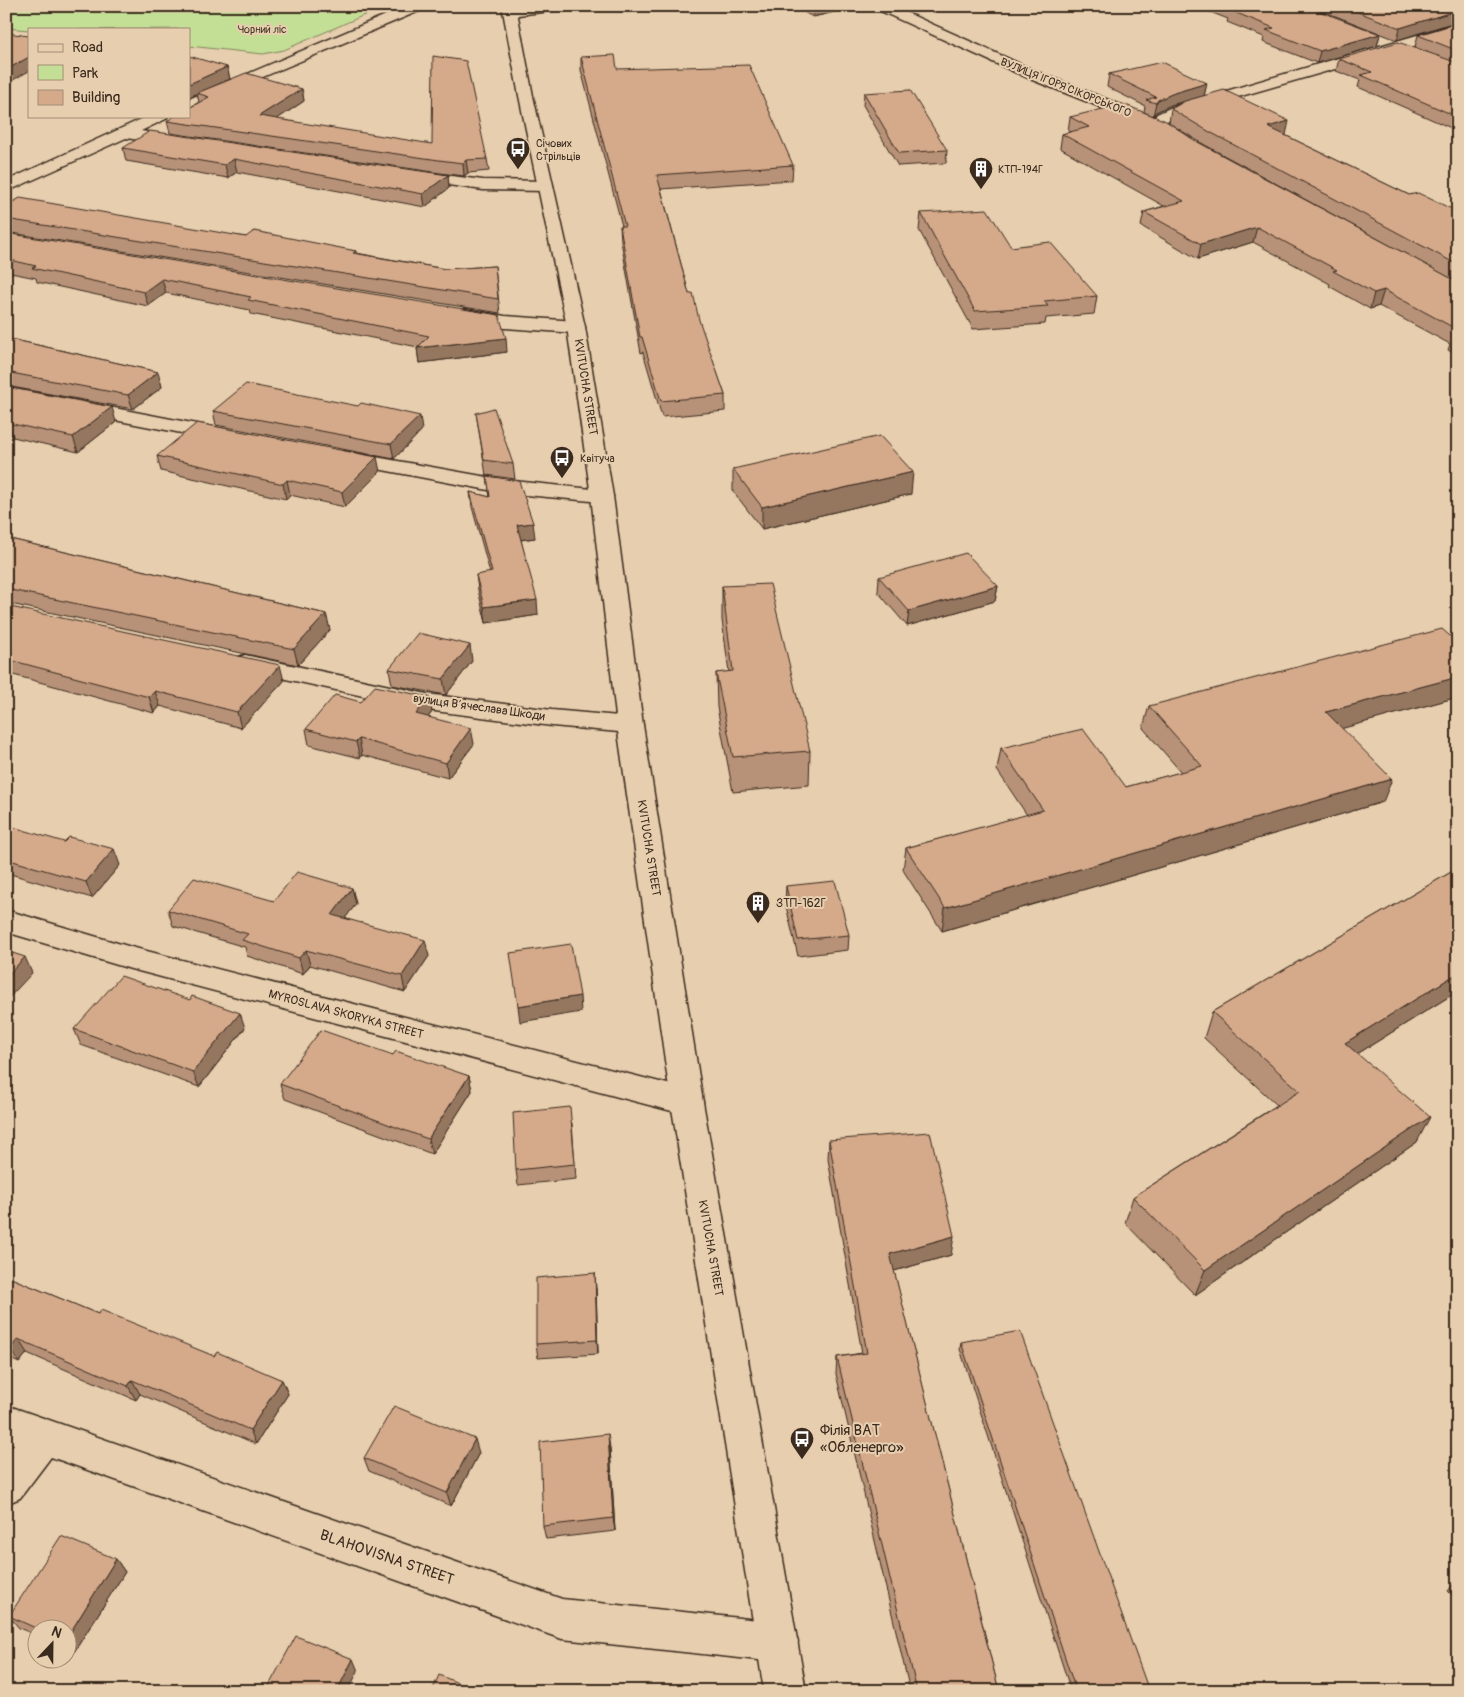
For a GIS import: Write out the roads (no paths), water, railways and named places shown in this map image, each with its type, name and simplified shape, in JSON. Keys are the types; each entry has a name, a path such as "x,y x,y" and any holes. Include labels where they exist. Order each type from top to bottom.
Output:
{"street":[{"path":"190,104 419,6"},
{"path":"509,9 558,6"},
{"name":"ВУЛИЦЯ ІГОРЯ СІКОРСЬКОГО","path":"881,6 1035,76 1163,128 1162,117 1176,110 1396,47"},
{"name":"KVITUCHA STREET","path":"509,9 576,327 602,496 630,725 687,1102 785,1691"},
{"path":"1396,47 1458,27"},
{"path":"1378,40 1418,56"},
{"path":"6,187 157,118"},
{"path":"124,133 193,143"},
{"path":"400,174 483,185 545,186"},
{"path":"446,312 505,322 576,327"},
{"path":"6,393 248,440"},
{"path":"324,454 457,479 556,494 602,496"},
{"name":"вулиця Вʼячеслава Шкоди","path":"222,658 427,702 552,718 630,725"},
{"name":"MYROSLAVA SKORYKA STREET","path":"6,921 140,961 687,1102"},
{"name":"BLAHOVISNA STREET","path":"6,1423 562,1618 778,1642"},
{"path":"6,1485 43,1437"}],"place":[{"name":"Січових Стрільців","path":"518,170"},
{"name":"КТП-194Г","path":"981,190"},
{"name":"Квітуча","path":"562,479"},
{"name":"ЗТП-162Г","path":"758,924"},
{"name":"Філія ВАТ «Обленерго»","path":"802,1460"}],"park label":[{"name":"Чорний ліс","path":"262,29"}]}
